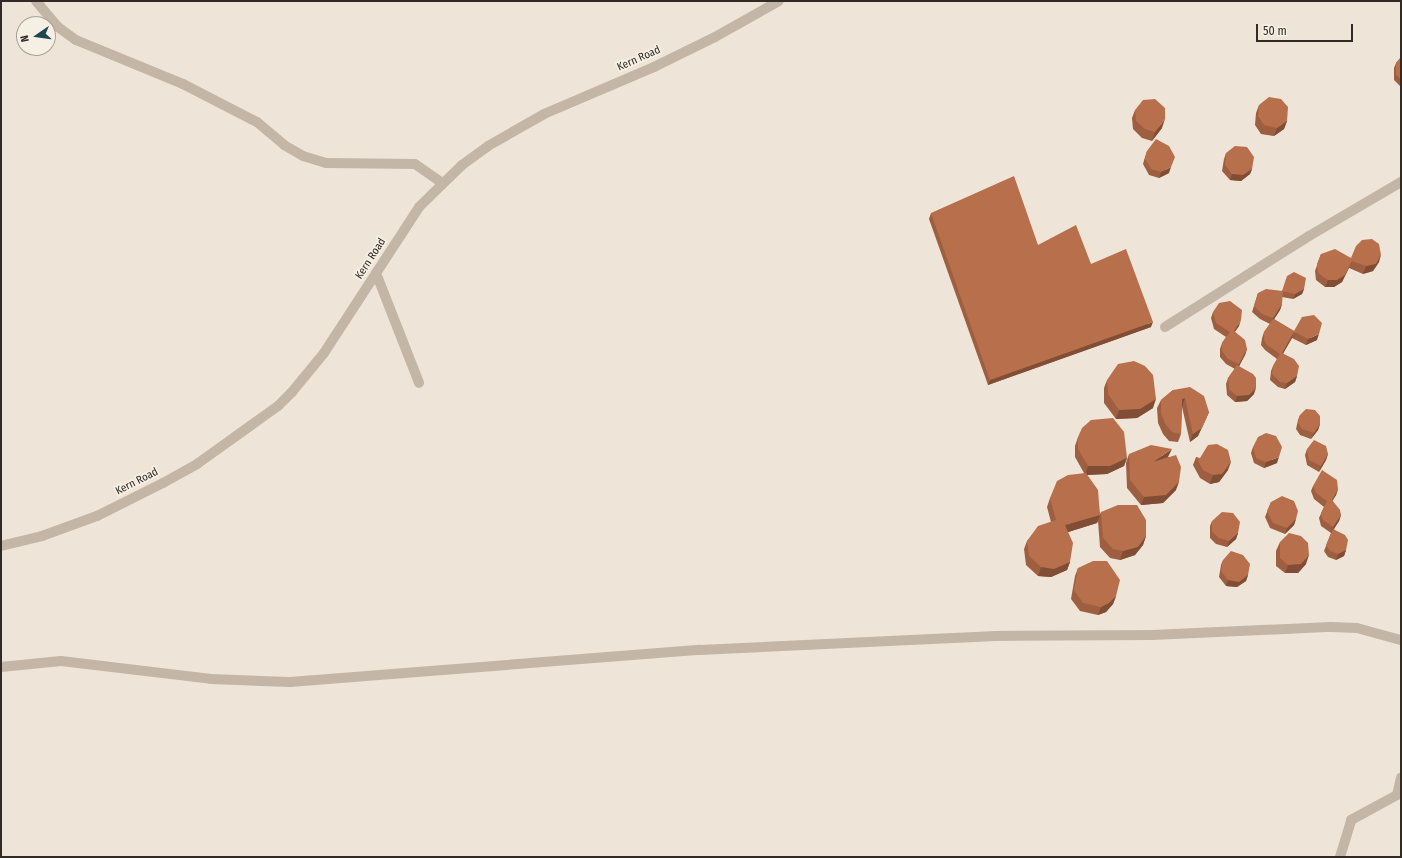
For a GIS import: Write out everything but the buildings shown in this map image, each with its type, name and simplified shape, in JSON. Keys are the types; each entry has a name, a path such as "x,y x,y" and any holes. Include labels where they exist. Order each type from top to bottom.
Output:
{"street":[{"path":"36,1 58,27 76,40 183,84 257,122 284,145 304,156 326,164 415,164 442,183"},
{"name":"Kern Road","path":"1,546 42,536 97,516 163,483 196,464 278,406 324,353 419,207 462,165 519,127 654,67 715,37 779,1"},
{"path":"1165,327 1309,236 1401,182"},
{"path":"376,273 419,383"},
{"path":"1,667 61,661 211,679 290,682 700,650 996,636 1152,635 1331,627 1357,628 1401,640"},
{"path":"1340,857 1351,820 1397,795 1401,777"}]}
